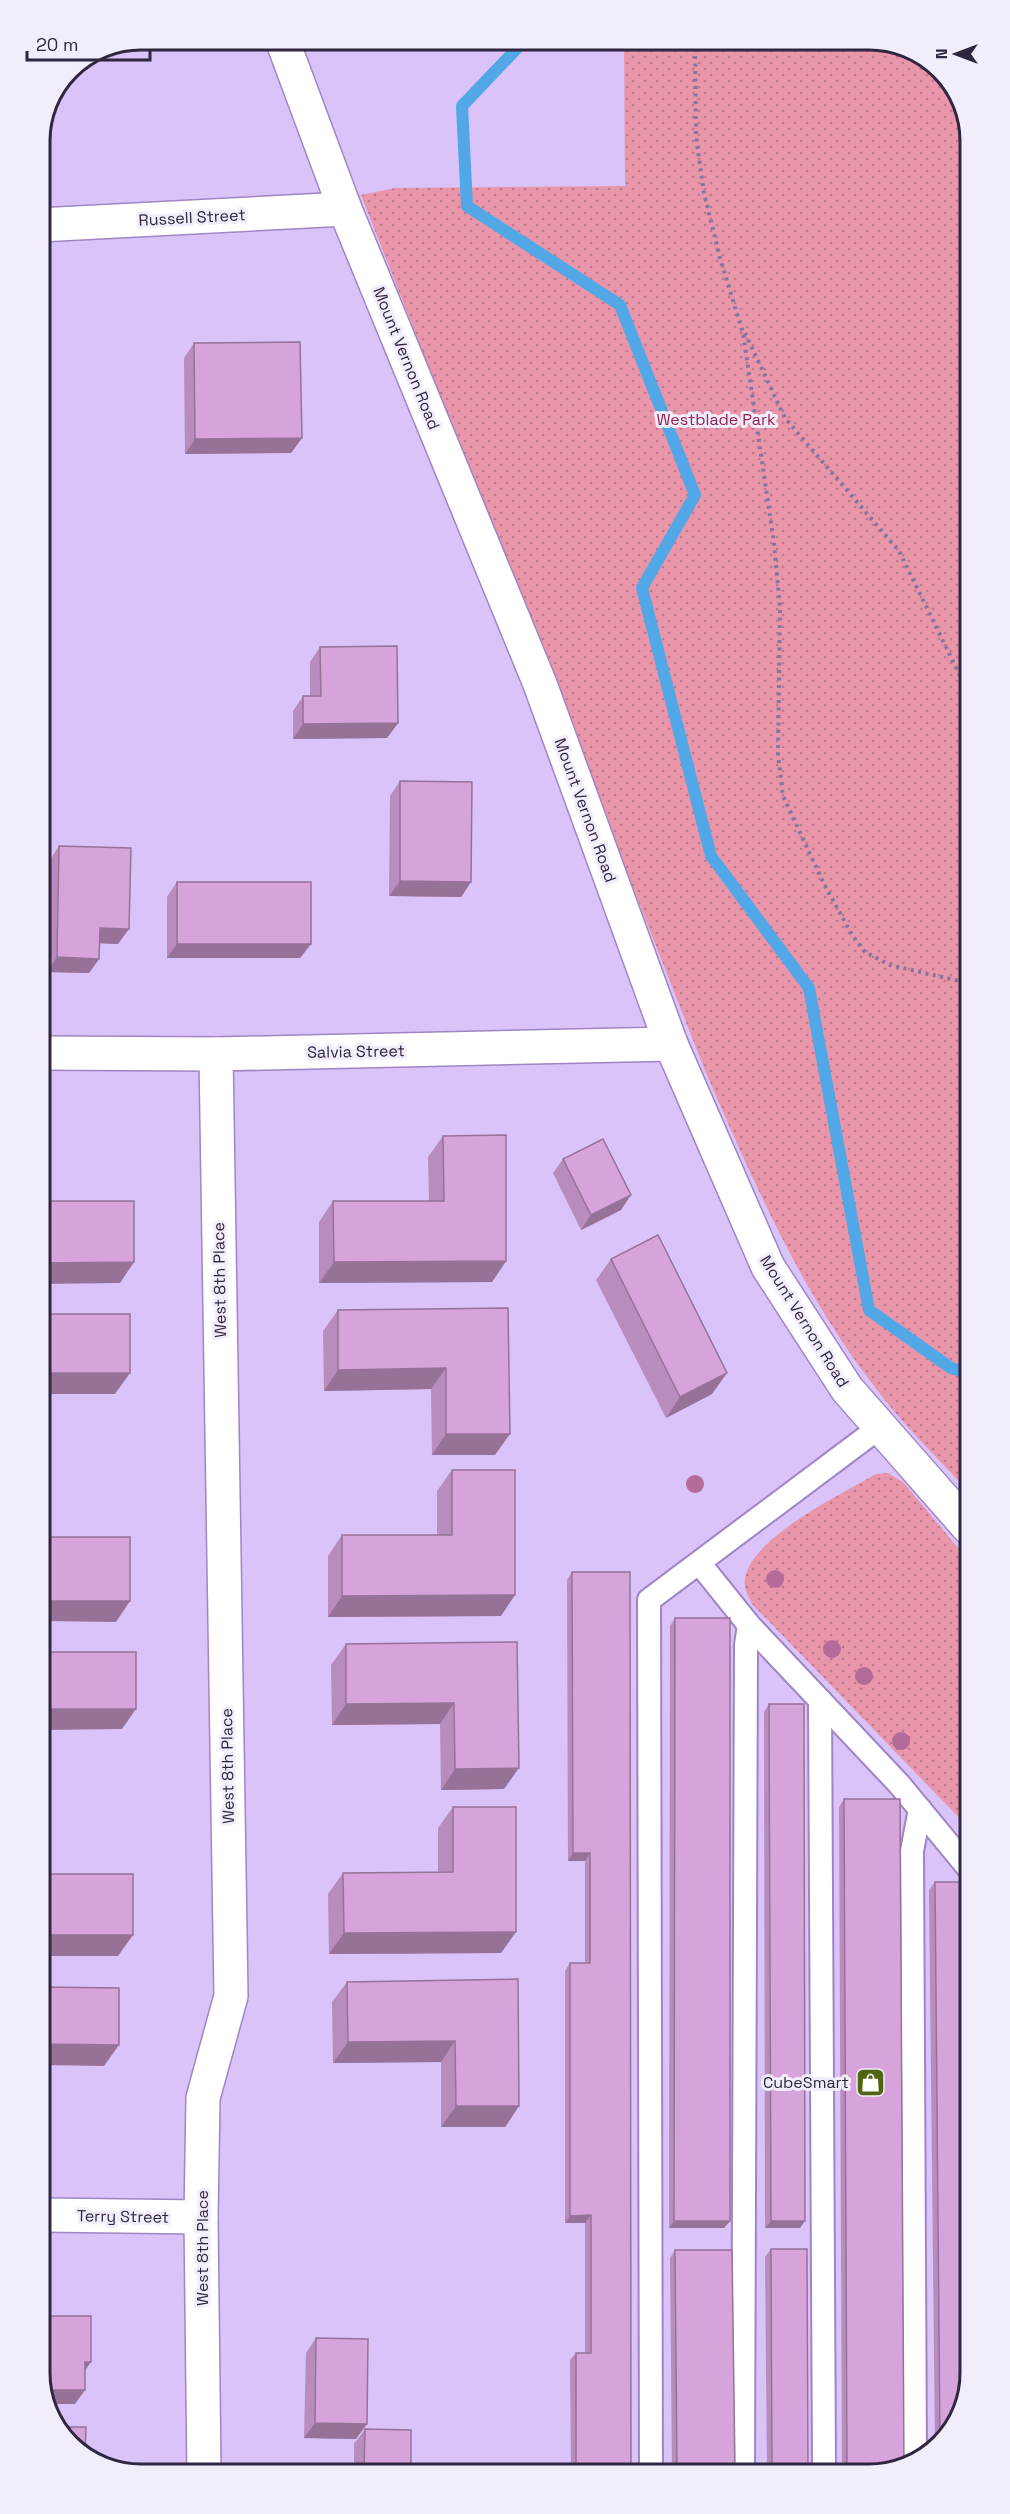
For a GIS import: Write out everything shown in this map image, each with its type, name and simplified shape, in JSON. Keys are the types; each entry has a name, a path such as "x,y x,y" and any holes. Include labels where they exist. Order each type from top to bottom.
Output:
{"street":[{"name":"Mount Vernon Road","path":"286,50 345,209 540,684 671,1044 768,1267 847,1389 960,1518"},
{"name":"Russell Street","path":"50,224 345,209"},
{"name":"Salvia Street","path":"50,1053 216,1054 671,1044"},
{"name":"West 8th Place","path":"204,2464 201,2217 203,2098 231,1996 216,1054"},
{"name":"Terry Street","path":"50,2215 201,2217"}],"lane":[{"path":"651,2464 649,1600 880,1427"},
{"path":"700,1564 749,1625 920,1809 960,1858"},
{"path":"743,2464 746,1645 749,1625"},
{"path":"820,1700 824,2464"},
{"path":"915,2452 912,1851 920,1809"}],"path":[{"path":"694,50 696,136 705,193 741,324 774,543 780,608 778,754 783,796 835,904 852,935 865,952 890,965 960,981"},
{"path":"741,324 784,418 899,551 960,676"}],"green space":[{"name":"Westblade Park","path":"624,50 875,50 893,53 904,56 926,69 926,84 940,84 956,111 960,129 960,1482 896,1414 847,1349 800,1272 740,1151 704,1068 361,195 395,188 625,186"},
{"path":"888,1473 903,1482 960,1550 960,1819 752,1604 745,1587 747,1570 758,1553 775,1537 796,1521 876,1474"}],"building":[{"path":"300,342 302,438 195,439 194,343"},
{"path":"397,646 398,723 303,724 303,696 321,696 320,647"},
{"path":"400,781 472,782 471,882 400,881"},
{"path":"59,846 131,848 129,929 100,928 99,959 57,957"},
{"path":"177,882 311,882 311,944 177,944"},
{"path":"506,1135 506,1261 334,1262 333,1201 444,1201 443,1136"},
{"path":"603,1139 631,1195 591,1215 563,1159"},
{"path":"50,1201 134,1201 134,1262 50,1263"},
{"path":"658,1235 727,1373 680,1397 611,1259"},
{"path":"508,1308 510,1434 446,1434 446,1368 338,1370 338,1310"},
{"path":"50,1314 130,1314 130,1373 50,1373"},
{"path":"452,1470 515,1470 515,1595 342,1596 342,1535 452,1535"},
{"path":"50,1537 130,1537 130,1601 50,1601"},
{"path":"572,1572 630,1572 631,2464 576,2464 576,2353 591,2353 591,2215 570,2216 570,1963 590,1963 590,1853 573,1853"},
{"path":"675,1618 730,1618 730,2221 674,2221"},
{"path":"517,1642 519,1768 455,1769 454,1703 346,1704 346,1644"},
{"path":"50,1652 136,1652 136,1709 50,1709"},
{"path":"769,1704 804,1704 805,2221 771,2221"},
{"path":"844,1799 900,1799 904,2458 887,2463 847,2464"},
{"path":"453,1807 516,1807 516,1932 344,1933 343,1873 453,1872"},
{"path":"50,1874 133,1874 133,1935 50,1935"},
{"path":"935,1882 960,1882 960,2385 954,2408 940,2430"},
{"path":"518,1979 519,2106 456,2106 455,2041 348,2042 347,1982"},
{"path":"50,1987 119,1988 119,2045 50,2044"},
{"path":"771,2249 807,2249 808,2464 772,2464"},
{"path":"675,2250 732,2250 735,2464 677,2464"},
{"path":"50,2316 91,2316 91,2362 85,2362 85,2390 51,2390"},
{"path":"316,2338 368,2339 367,2424 315,2423"},
{"path":"67,2427 86,2427 85,2446"},
{"path":"365,2429 411,2430 411,2464 364,2464"}],"waterway":[{"path":"515,50 462,106 467,206 620,305 695,495 642,588 711,856 809,988 869,1310 951,1368 960,1370"}],"place":[{"name":"CubeSmart","path":"870,2082"}]}
